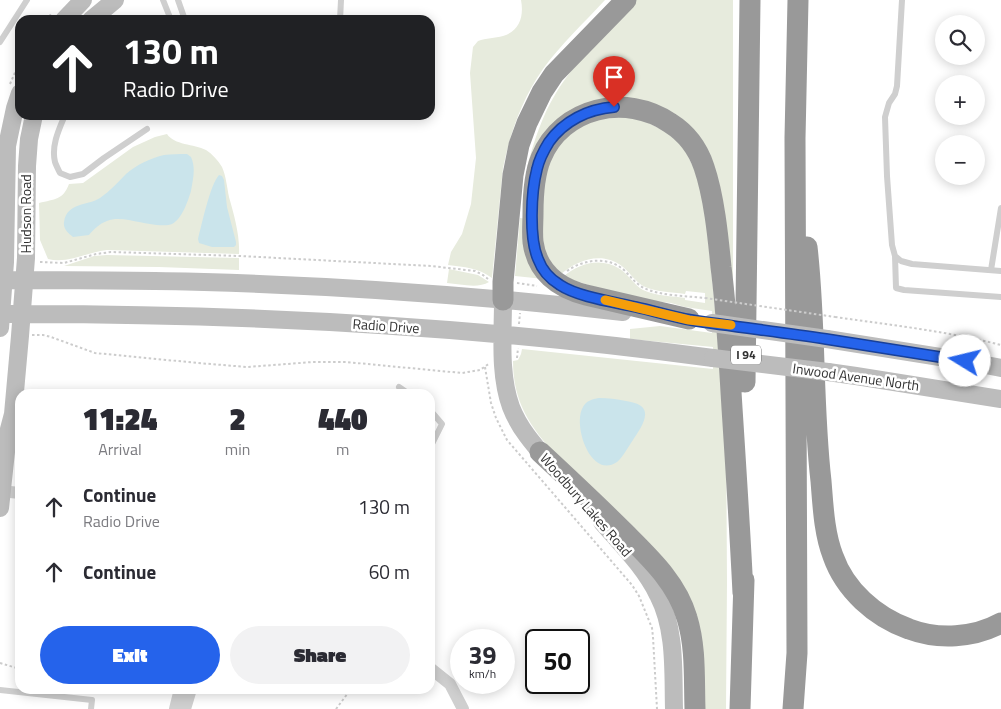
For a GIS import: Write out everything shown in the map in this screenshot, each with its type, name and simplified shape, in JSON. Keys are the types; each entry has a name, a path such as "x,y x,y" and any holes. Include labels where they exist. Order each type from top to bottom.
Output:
{"highway":[{"path":"503,291 514,170 519,145 531,112 554,74 626,0"},
{"name":"I 94","path":"740,709 750,0"},
{"path":"793,709 797,653 795,138 798,0"},
{"path":"689,320 579,294 556,282 539,262 533,244 532,233 536,173 541,157 551,140 562,128 578,117 611,107 648,111 676,127 693,145 704,167 717,236 728,333 743,593"},
{"path":"795,138 811,285 814,400 818,458 832,556 852,590 870,608 901,627 920,634 940,636 976,632 1001,623"},
{"path":"540,452 643,551 674,587 685,610 691,636 695,709"}],"main road":[{"path":"69,15 83,0"},
{"path":"97,15 115,0"},
{"name":"Hudson Road","path":"0,319 5,262 7,146 15,108"},
{"name":"Hudson Road","path":"0,496 8,433 13,414 26,258 28,138 33,120"},
{"path":"2,280 155,281 388,291 503,291 604,309 827,339 1001,368"},
{"name":"Woodbury Lakes Road","path":"503,291 504,371 510,404 523,430 540,452 642,570 658,594 664,608 670,635 674,709"},
{"name":"Radio Drive","path":"0,319 21,314 158,316 403,327 632,348 771,365"},
{"name":"Inwood Avenue North","path":"771,365 856,376 1001,399"}],"street":[{"path":"0,496 15,493"},
{"path":"435,672 450,684 463,709"},
{"path":"175,709 179,694"},
{"path":"185,709 190,694"}],"lane":[{"path":"17,15 27,0"},
{"path":"163,0 169,15"},
{"path":"178,0 183,15"},
{"path":"340,15 341,0"},
{"path":"902,0 897,86 885,117 896,288 1001,297"},
{"path":"0,42 15,19"},
{"path":"63,120 58,131 54,150 55,162 60,173 70,177 83,174 147,129"},
{"path":"991,270 1001,208"},
{"path":"895,256 902,261 912,264 1001,271"},
{"path":"435,416 442,424 435,438"},
{"path":"0,690 15,692"},
{"path":"37,694 92,700 92,709"}],"path":[{"path":"43,280 45,262 64,263 96,254 121,252 266,257 431,266 475,271 483,274 503,291 529,284 550,288 565,273 577,265 589,261 602,261 618,266 638,284 646,289 658,292 934,330 1001,345"},
{"path":"43,314 43,335 95,353 248,367 313,362 346,362 462,373 485,368 494,360"},
{"path":"485,368 491,403 507,440 632,585 639,596 648,616 654,637 657,709"},
{"path":"0,663 15,668"},
{"path":"336,709 347,694"}],"shaded area":[{"path":"521,0 605,0 550,60 523,104 509,142 503,168 492,278 477,270 448,265 451,252 462,234 471,204 476,158 470,73 473,47 478,41 503,36 513,31 520,22 522,12"},
{"path":"636,0 733,0 733,279 702,150 615,102 527,167 539,129 556,93 583,56"},
{"path":"631,114 680,139 703,188 726,420 726,709 700,709 698,645 531,424 516,389 513,361 518,360 522,349 713,369 713,347 630,339 630,329 660,326 712,333 712,311 630,298 563,277 583,265 605,263 620,269 640,288 648,292 705,303 705,293 686,291 685,294 648,288 637,282 623,267 615,262 599,258 583,261 560,275 543,254 541,189 549,154 584,120"},
{"path":"167,134 174,140 206,150 215,157 222,167 239,240 239,254 107,250 70,259 48,259 40,240 39,203 61,196 69,184 83,183 133,147"},
{"path":"520,218 528,219 544,279 515,276"},
{"path":"94,256 239,258 239,270 64,266"},
{"path":"449,269 478,275 489,282 474,286 447,283"}],"water":[{"path":"187,154 191,157 194,174 186,205 176,222 168,225 158,225 112,219 99,225 89,235 73,237 65,229 64,222 69,211 100,198 134,168 164,155"},
{"path":"219,175 224,180 227,207 236,242 234,247 212,247 199,243 198,239 209,196"},
{"path":"599,398 636,403 644,409 645,414 641,428 623,455 617,462 608,466 599,464 592,457 586,448 580,426 580,415 584,405"}],"slow traffic":[{"path":"605,300 689,320 731,325"}],"route":[{"path":"614,107 599,109 585,114 565,125 548,143 538,165 534,199 533,244 542,267 558,284 579,294 689,320 965,361"}]}
